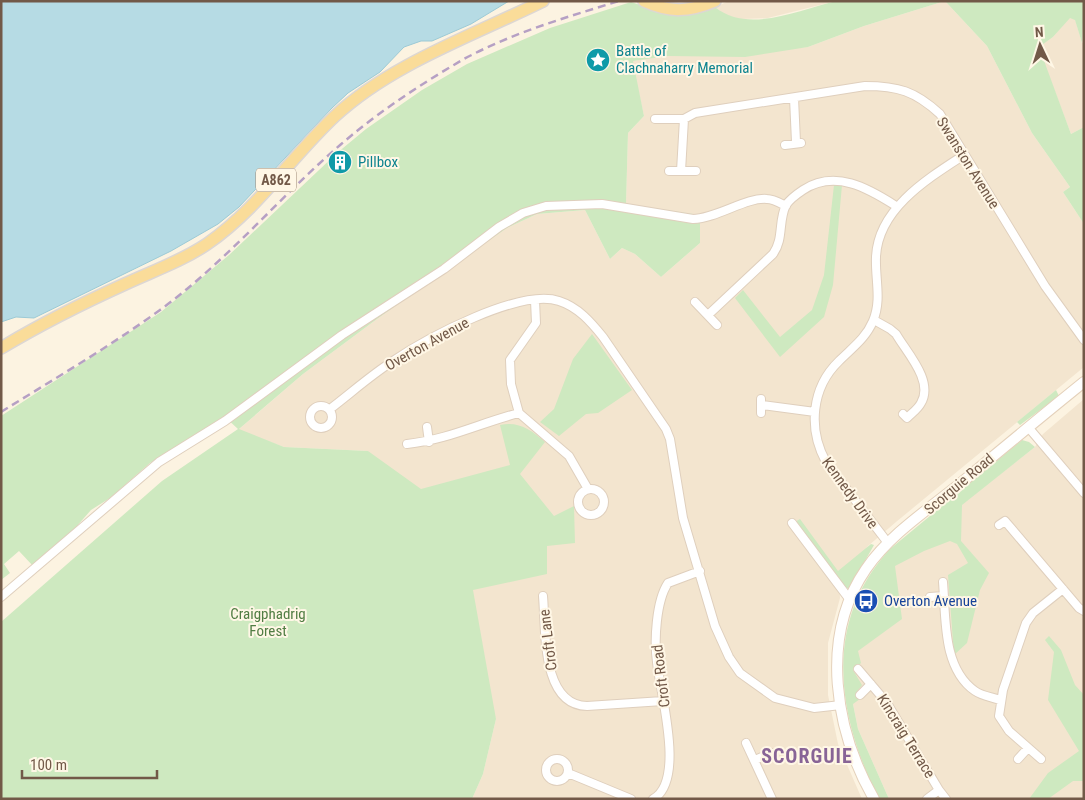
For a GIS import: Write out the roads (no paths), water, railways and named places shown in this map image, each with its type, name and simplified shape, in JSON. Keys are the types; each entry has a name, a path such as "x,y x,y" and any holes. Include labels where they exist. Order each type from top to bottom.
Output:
{"main road":[{"name":"A862","path":"1,348 65,313 180,259 205,245 228,229 257,202 335,116 374,86 434,53 543,1"},
{"path":"648,3 681,11 715,1"}],"street":[{"name":"Swanston Avenue","path":"655,119 684,119 694,113 865,86 889,86 908,91 925,100 940,114 1045,286 1084,340"},
{"path":"785,145 798,142 794,98"},
{"path":"682,171 684,119"},
{"name":"Kennedy Drive","path":"888,543 826,462 815,435 815,412 823,382 838,362 860,342 874,320 878,301 876,256 885,223 896,206 964,155"},
{"path":"668,171 696,171"},
{"path":"708,315 777,248 786,206 809,186 820,181 836,179 858,186 896,206"},
{"path":"1,597 160,462 225,421 342,335 444,269 499,226 523,213 546,206 602,204 693,219 708,218 760,199 770,199 786,206"},
{"path":"535,300 536,323 510,360 511,384 519,413 569,456 588,490"},
{"name":"Overton Avenue","path":"330,409 408,351 486,312 514,303 535,300 558,300 580,312 591,322 666,429 670,439 683,518 722,644 740,673 775,698 814,708 841,705"},
{"path":"695,302 717,325"},
{"path":"874,320 890,328 896,334 924,383 924,395 920,406 907,418 904,414"},
{"name":"Scorguie Road","path":"874,799 849,743 841,705 837,659 843,621 850,600 867,568 888,543 1084,382"},
{"path":"761,406 815,412"},
{"path":"407,444 430,442 446,438 490,421 519,413"},
{"path":"427,427 430,442"},
{"path":"1028,428 1084,493"},
{"path":"999,526 1005,521 1078,608 1084,611"},
{"path":"792,523 850,600"},
{"name":"Croft Road","path":"653,799 662,792 669,778 668,744 656,644 663,593 668,583 700,572"},
{"path":"943,582 951,657 955,667 962,678 976,691 1000,700"},
{"path":"1041,759 1009,732 1001,720 998,709 1026,623 1033,613 1063,589"},
{"name":"Croft Lane","path":"543,596 553,679 561,696 576,706 663,700"},
{"path":"930,597 944,596"},
{"name":"Kincraig Terrace","path":"858,669 887,703 946,799"},
{"name":"Kincraig Terrace","path":"860,695 872,684"},
{"path":"746,743 772,799"},
{"path":"1018,759 1028,748"},
{"path":"755,760 771,753"},
{"path":"568,774 631,799"},
{"name":"Kincraig Terrace","path":"927,799 940,790"}],"water":[{"path":"1,1 509,1 471,24 432,41 421,41 404,47 380,72 348,93 332,108 239,207 218,224 171,251 34,318 16,317 1,322"}],"railway":[{"path":"1,412 121,337 186,290 234,247 327,156 378,114 406,95 464,59 501,41 540,26 619,1"}],"place":[{"name":"Battle of Clachnaharry Memorial","path":"598,60"},
{"name":"Pillbox","path":"340,162"},
{"name":"Overton Avenue","path":"866,601"}],"district":[{"name":"SCORGUIE","path":"807,756"}],"park label":[{"name":"Craigphadrig Forest","path":"268,622"}]}
